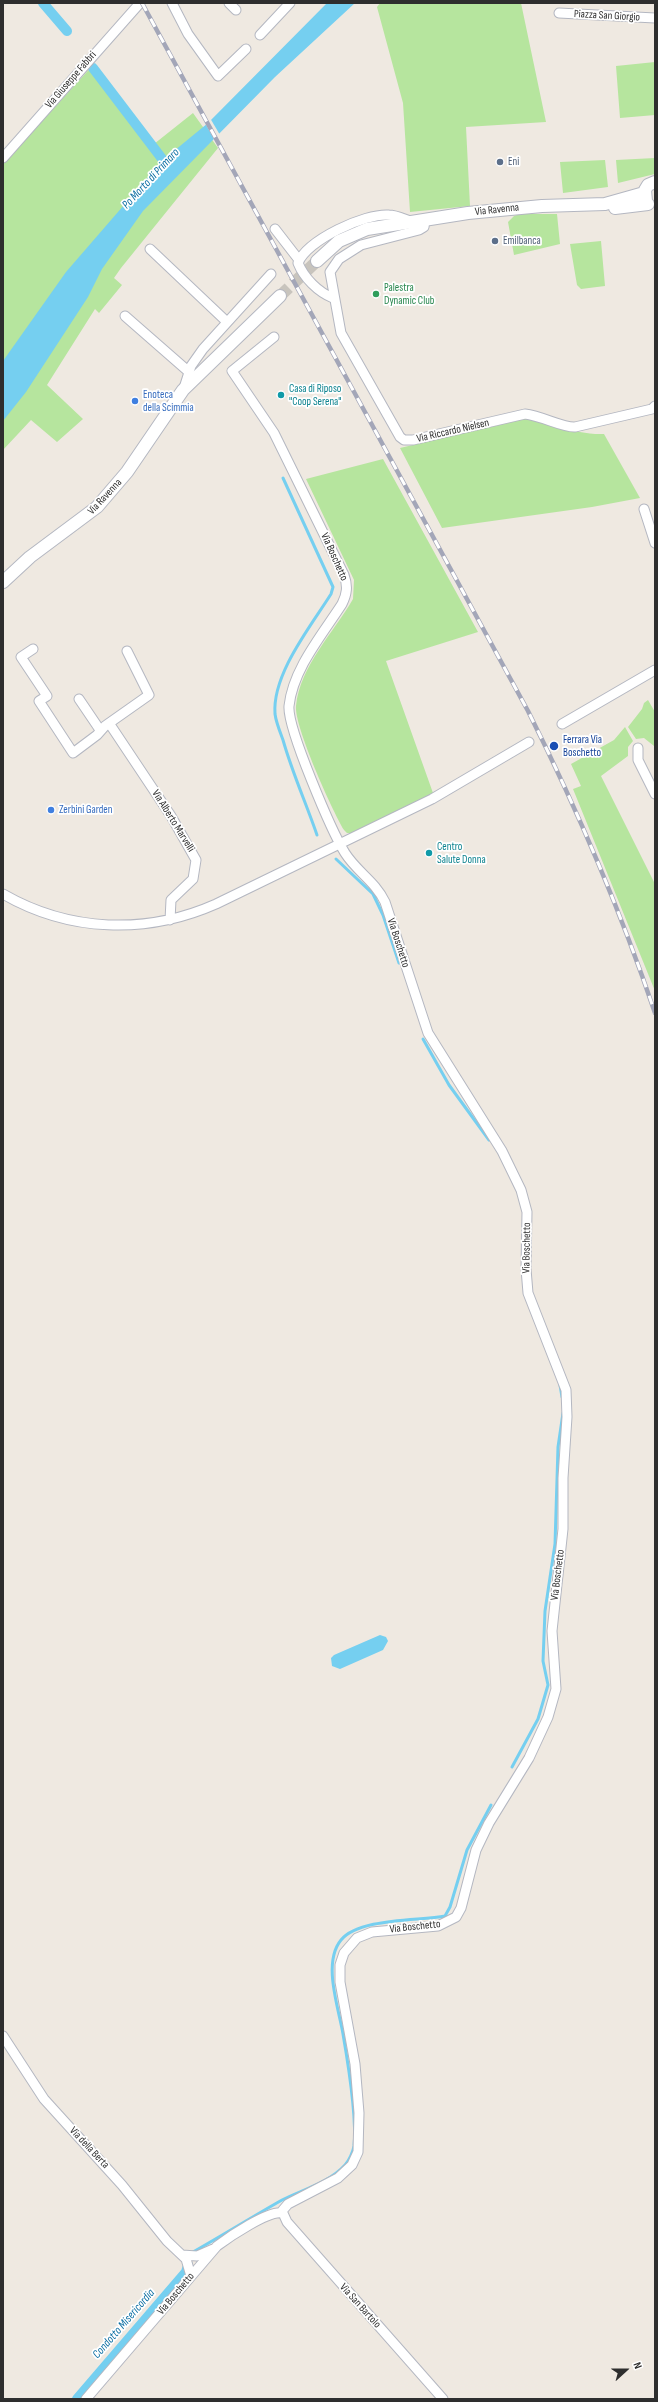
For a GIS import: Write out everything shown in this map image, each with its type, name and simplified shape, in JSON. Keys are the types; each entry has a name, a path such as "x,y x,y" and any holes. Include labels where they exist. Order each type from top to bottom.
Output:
{"main road":[{"name":"Via Ravenna","path":"317,261 348,236 367,230 419,221 542,206 582,205 620,208 649,202 648,185 655,182"},
{"name":"Via Ravenna","path":"3,582 30,557 85,518 108,495 127,472 183,390 280,296"}],"street":[{"name":"Via Giuseppe Fabbri","path":"3,158 140,3"},
{"path":"172,3 188,34 218,76 246,49"},
{"path":"229,3 236,10"},
{"path":"260,35 290,3"},
{"name":"Piazza San Giorgio","path":"559,13 655,18"},
{"name":"Via Ravenna","path":"299,263 329,234 344,226 378,215 390,215 419,221"},
{"name":"Via Riccardo Nielsen","path":"419,221 424,227 419,230 361,245 339,259 330,272 341,333 397,434 404,440 413,440 526,414 544,417 564,426 575,427 652,409 655,406"},
{"path":"275,229 320,291 334,298"},
{"path":"150,249 227,322"},
{"name":"Via Ravenna","path":"183,390 189,372 202,349 271,274"},
{"path":"125,316 189,372"},
{"name":"Via Boschetto","path":"86,2399 134,2345 217,2246 230,2236 270,2214 282,2212 288,2204 344,2174 355,2161 358,2152 359,2113 355,2064 340,1982 340,1965 344,1952 357,1938 372,1932 438,1926 456,1917 461,1908 471,1863 483,1836 529,1758 543,1728 556,1689 552,1631 563,1529 563,1473 567,1417 566,1390 560,1371 537,1318 528,1289 526,1269 528,1222 524,1198 502,1151 428,1033 382,896 376,885 347,856 340,844 318,796 289,711 293,690 304,663 344,599 347,590 346,580 274,433 232,371 274,336"},
{"path":"644,509 655,543"},
{"path":"33,649 21,657 46,696 39,701 73,753 109,723 149,695 127,651"},
{"path":"562,724 655,670"},
{"path":"79,699 100,730"},
{"name":"Via Alberto Marvelli","path":"109,723 172,816 196,860 193,879 171,900 170,920"},
{"path":"3,894 42,913 86,924 124,926 170,920 216,904 432,799 529,742"},
{"path":"638,748 638,760 655,794"},
{"name":"Via della Berta","path":"3,2036 44,2099 122,2185 167,2241 182,2255 189,2264 191,2276"},
{"name":"Via San Bartolo","path":"282,2212 287,2222 443,2399"},
{"path":"182,2255 197,2256 217,2246"}],"green space":[{"path":"380,3 521,3 546,122 466,127 470,206 410,212 403,103 377,7"},
{"path":"655,62 655,115 620,118 616,66"},
{"path":"94,64 154,144 193,113 218,148 121,268 114,278 122,285 99,313 95,309 47,385 83,419 57,442 31,420 3,450 3,164"},
{"path":"655,158 655,174 618,183 616,160"},
{"path":"605,160 608,187 563,193 560,162"},
{"path":"520,214 557,214 560,244 514,255 508,222 514,216"},
{"path":"601,241 605,286 581,289 577,285 570,244"},
{"path":"524,419 544,422 582,432 604,434 640,498 592,507 442,528 400,448"},
{"path":"383,459 478,632 386,661 433,793 354,833 347,833 338,820 323,787 307,749 297,716 296,706 304,677 319,650 353,599 354,580 306,479"},
{"path":"648,700 655,712 654,746 644,738 636,739 628,727 642,709 644,703"},
{"path":"625,727 633,741 628,747 628,756 601,776 655,884 655,991 573,789 581,786 571,764 614,740"}],"water":[{"name":"Po Morto di Primaro","path":"327,3 355,3 275,77 143,211 102,269 88,297 26,392 3,421 3,361 66,272 163,160 208,123"},
{"path":"380,1635 386,1637 388,1641 383,1650 340,1669 332,1666 331,1658 334,1655"}],"pier":[{"path":"210,118 220,135 215,141 205,123"}],"waterway":[{"path":"43,3 67,31"},
{"name":"Po Morto di Primaro","path":"93,68 163,160 169,172"},
{"path":"283,478 333,587 331,594 294,651 286,667 276,699 275,714 277,724 317,835"},
{"path":"336,859 373,894 383,915 399,963"},
{"path":"423,1039 449,1085 489,1140"},
{"path":"560,1385 562,1397"},
{"path":"512,1767 538,1719 548,1685 543,1661 545,1611 555,1544 558,1447 563,1413"},
{"path":"193,2252 282,2200 324,2181 339,2171 348,2161 352,2154 355,2134 352,2090 343,2034 333,1986 332,1973 335,1950 341,1940 350,1933 361,1928 375,1924 445,1916 450,1907 467,1850 491,1805"},
{"name":"Condotto Misericordia","path":"77,2399 186,2272 188,2265"}],"tunnel":[{"path":"280,296 317,261"}],"railway":[{"path":"142,3 528,711 564,785 597,860 642,974 655,1013"}],"place":[{"name":"Eni","path":"500,162"},
{"name":"Emilbanca","path":"495,241"},
{"name":"Palestra Dynamic Club","path":"376,294"},
{"name":"Casa di Riposo \"Coop Serena\"","path":"281,395"},
{"name":"Enoteca della Scimmia","path":"135,401"},
{"name":"Ferrara Via Boschetto","path":"554,746"},
{"name":"Zerbini Garden","path":"51,810"},
{"name":"Centro Salute Donna","path":"429,853"}]}
